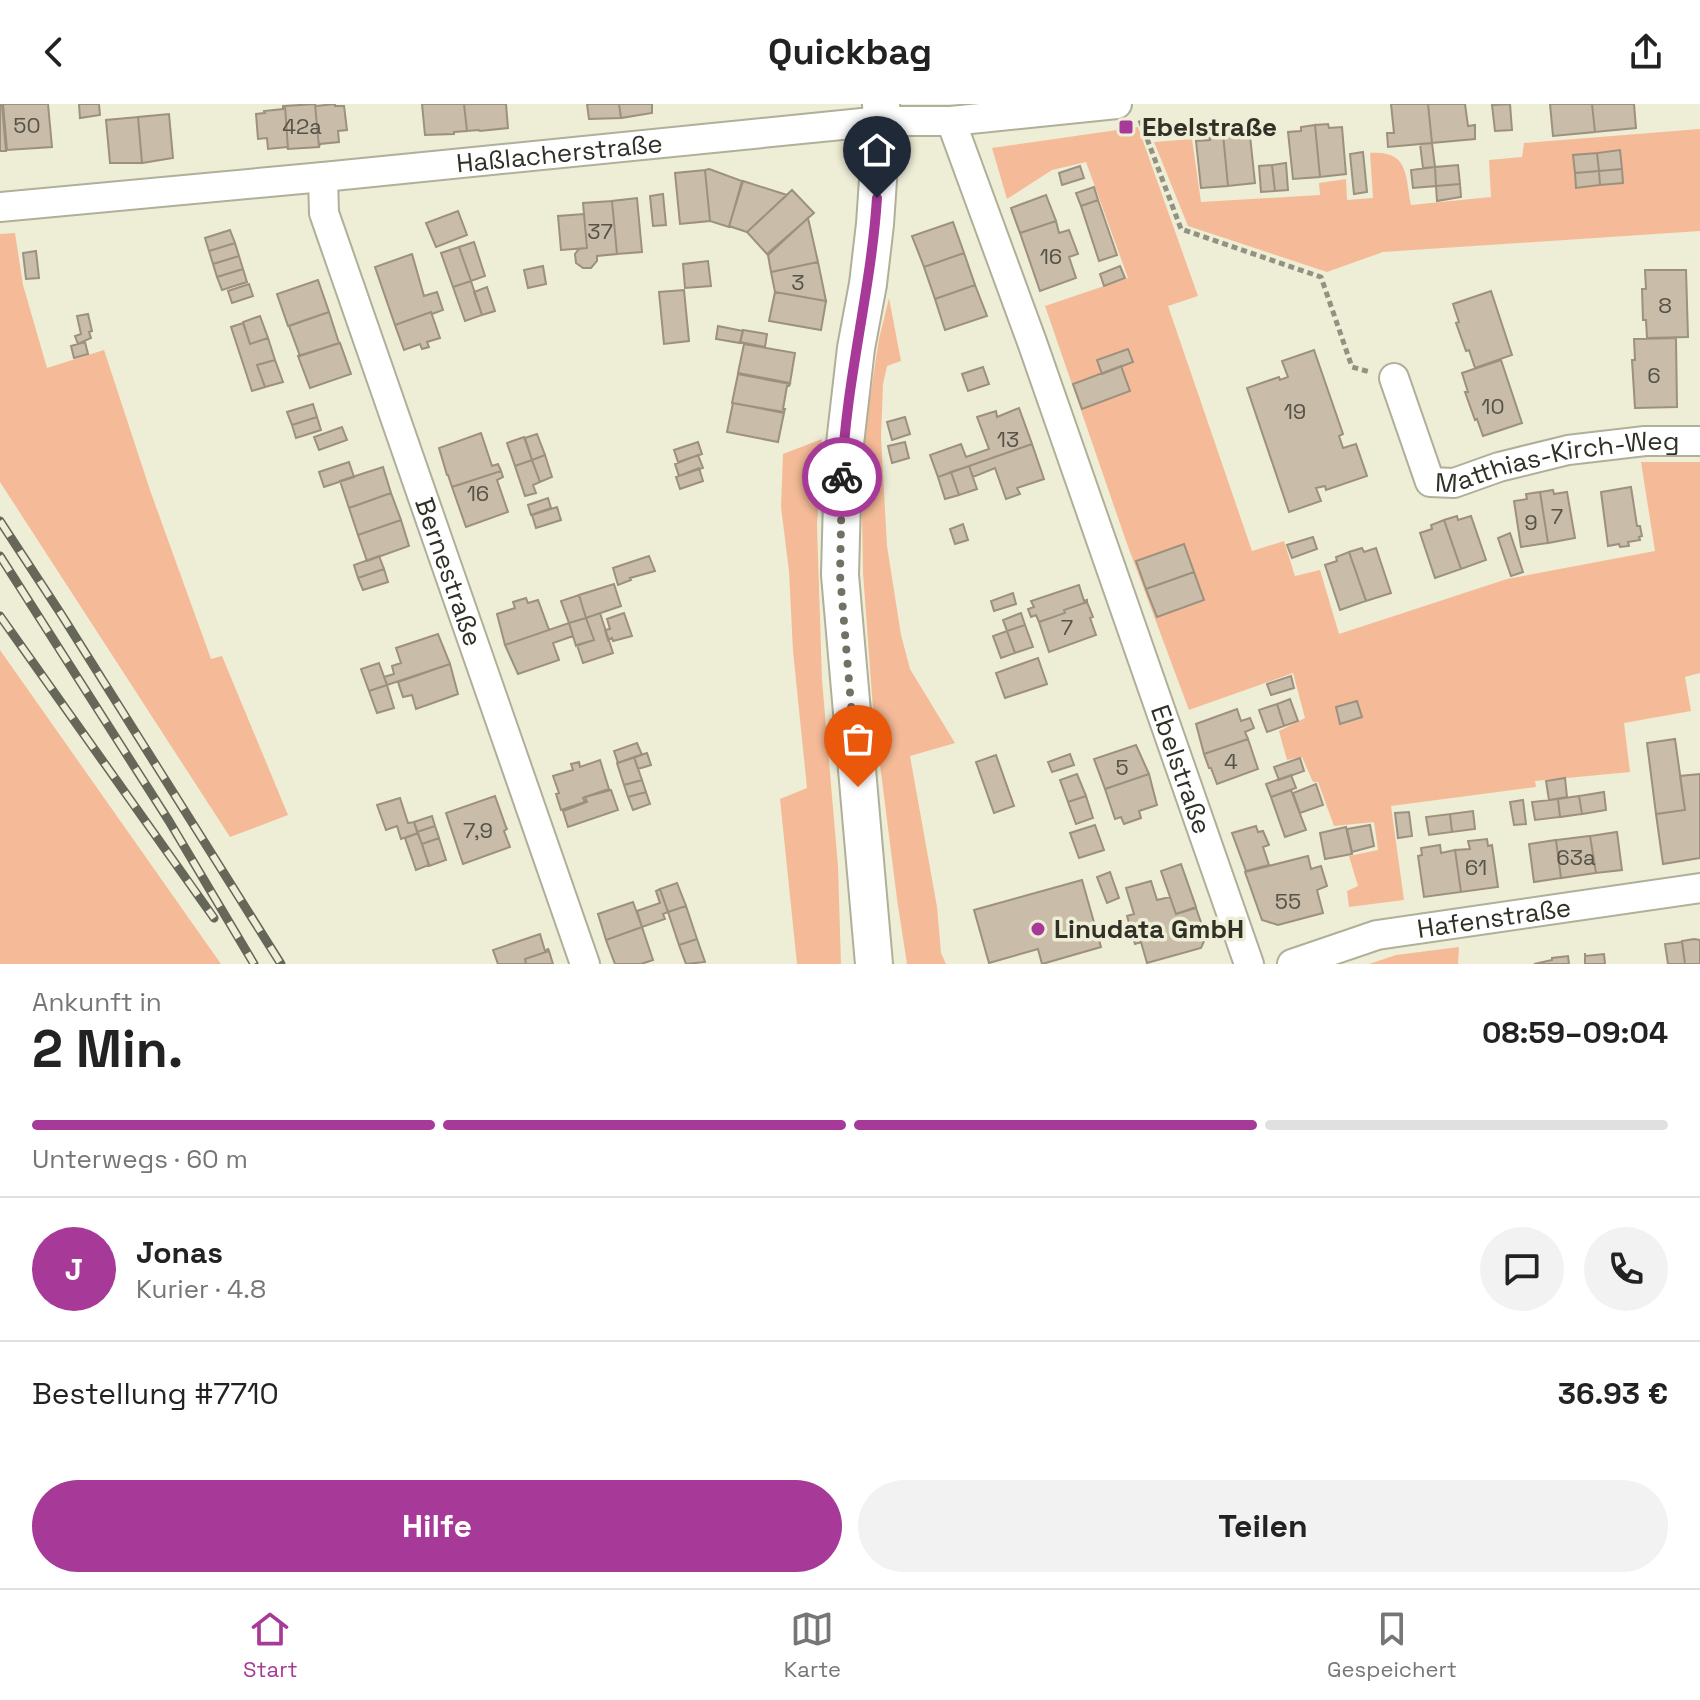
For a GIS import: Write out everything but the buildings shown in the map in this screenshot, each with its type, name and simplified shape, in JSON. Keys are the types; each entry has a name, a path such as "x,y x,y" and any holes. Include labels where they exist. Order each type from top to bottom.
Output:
{"street":[{"name":"Haßlacherstraße","path":"0,207 323,177 881,113 951,121 1128,111"},
{"path":"874,964 840,575 843,461 875,224 881,113"},
{"name":"Ebelstraße","path":"951,121 1032,342 1249,964"},
{"name":"Bernestraße","path":"323,177 324,213 585,964"},
{"name":"Matthias-Kirch-Weg","path":"1394,378 1430,482 1454,483 1499,467 1568,450 1645,441 1700,441"},
{"name":"Hafenstraße","path":"1292,964 1377,935 1700,888"}],"path":[{"path":"1128,111 1181,229 1321,277 1352,367 1394,378"}],"shaded area":[{"path":"1138,127 1198,296 1168,306 1252,551 1284,541 1295,576 1320,570 1339,634 1507,579 1655,551 1641,462 1700,462 1700,673 1685,677 1691,711 1624,723 1630,772 1535,781 1536,787 1391,806 1404,900 1349,907 1347,891 1358,886 1349,856 1378,850 1374,822 1334,826 1318,782 1313,782 1302,757 1287,760 1279,731 1305,718 1293,673 1189,710 1126,541 1045,306 1128,278 1086,162 1052,170 1007,199 992,148"},
{"path":"1700,129 1700,231 1383,252 1327,272 1188,226 1154,142 1192,139 1201,202 1320,195 1319,183 1346,179 1347,200 1373,198 1370,153 1383,153 1392,156 1403,167 1411,205 1491,197 1489,160 1522,157 1524,143"},
{"path":"15,233 23,285 47,368 104,350 211,659 222,656 288,815 230,837 0,482 0,234"},
{"path":"889,298 901,361 887,366 883,384 881,438 887,546 901,635 910,669 955,743 910,756 937,907 941,953 946,964 907,964 873,709 863,573 865,430 879,339"},
{"path":"822,439 817,526 822,680 838,866 841,964 797,964 780,799 807,788 781,507 783,454"},
{"path":"0,650 221,964 0,964"},
{"path":"1459,947 1458,964 1369,964 1396,955"}],"railway":[{"path":"0,521 281,964"},
{"path":"0,556 169,821 254,964"},
{"path":"0,616 214,918"}],"way so far":[{"path":"842,477 840,575 858,787"}],"place":[{"name":"Ebelstraße","path":"1126,127"},
{"name":"Linudata GmbH","path":"1038,929"}],"route":[{"path":"842,477 877,198"}]}
